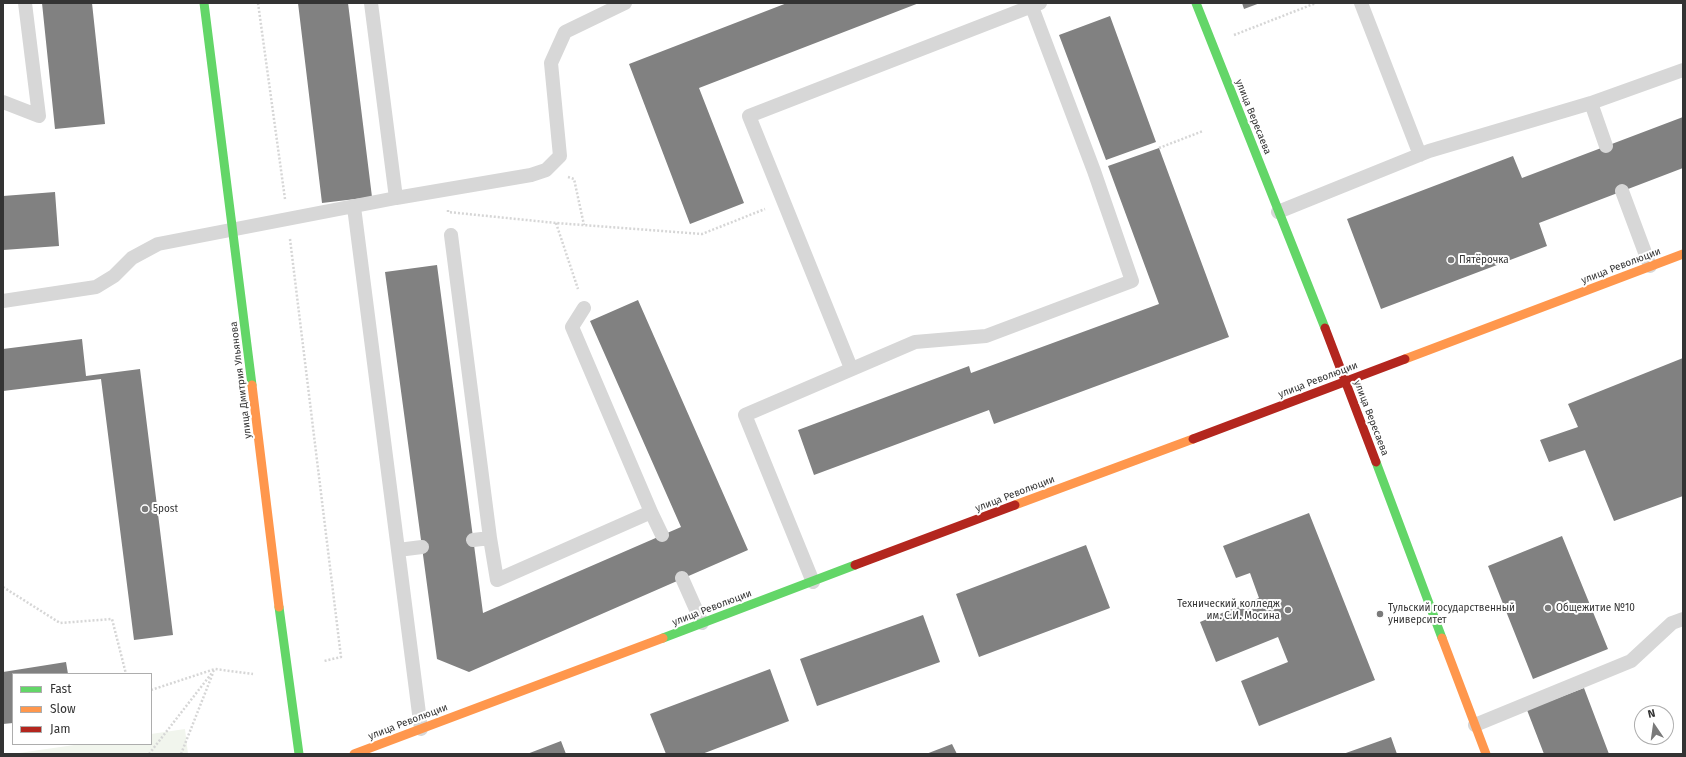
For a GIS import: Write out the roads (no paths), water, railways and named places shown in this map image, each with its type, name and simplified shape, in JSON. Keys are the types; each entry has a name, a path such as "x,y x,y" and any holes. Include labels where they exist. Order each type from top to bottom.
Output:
{"street":[{"name":"улица Дмитрия Ульянова","path":"204,3 234,229 286,668 299,754"},
{"name":"улица Вересаева","path":"1196,3 1346,381 1486,754"},
{"name":"улица Революции","path":"354,754 1683,254"}],"lane":[{"path":"3,102 39,116 25,3"},
{"path":"371,3 396,198"},
{"path":"3,301 96,286 114,276 132,258 149,247 288,218 531,175 546,170 560,156 551,63 565,32 625,3"},
{"path":"1362,3 1420,155"},
{"path":"813,582 745,414 916,342 986,336 1132,281 1036,5 749,116 852,368"},
{"path":"1278,212 1420,155 1590,103 1683,70"},
{"path":"1590,103 1606,146"},
{"path":"1622,191 1650,266"},
{"path":"354,207 421,729"},
{"path":"451,235 490,538 498,580 651,512"},
{"path":"584,308 572,327 662,535"},
{"path":"473,540 490,538"},
{"path":"398,550 422,547"},
{"path":"682,578 702,623"},
{"path":"1475,724 1631,661 1672,623 1683,619"}],"place":[{"name":"Пятёрочка","path":"1451,260"},
{"name":"5post","path":"145,509"},
{"name":"Общежитие №10","path":"1548,608"},
{"name":"Технический колледж им. С.И. Мосина","path":"1288,610"},
{"name":"Тульский государственный университет","path":"1380,614"}]}
